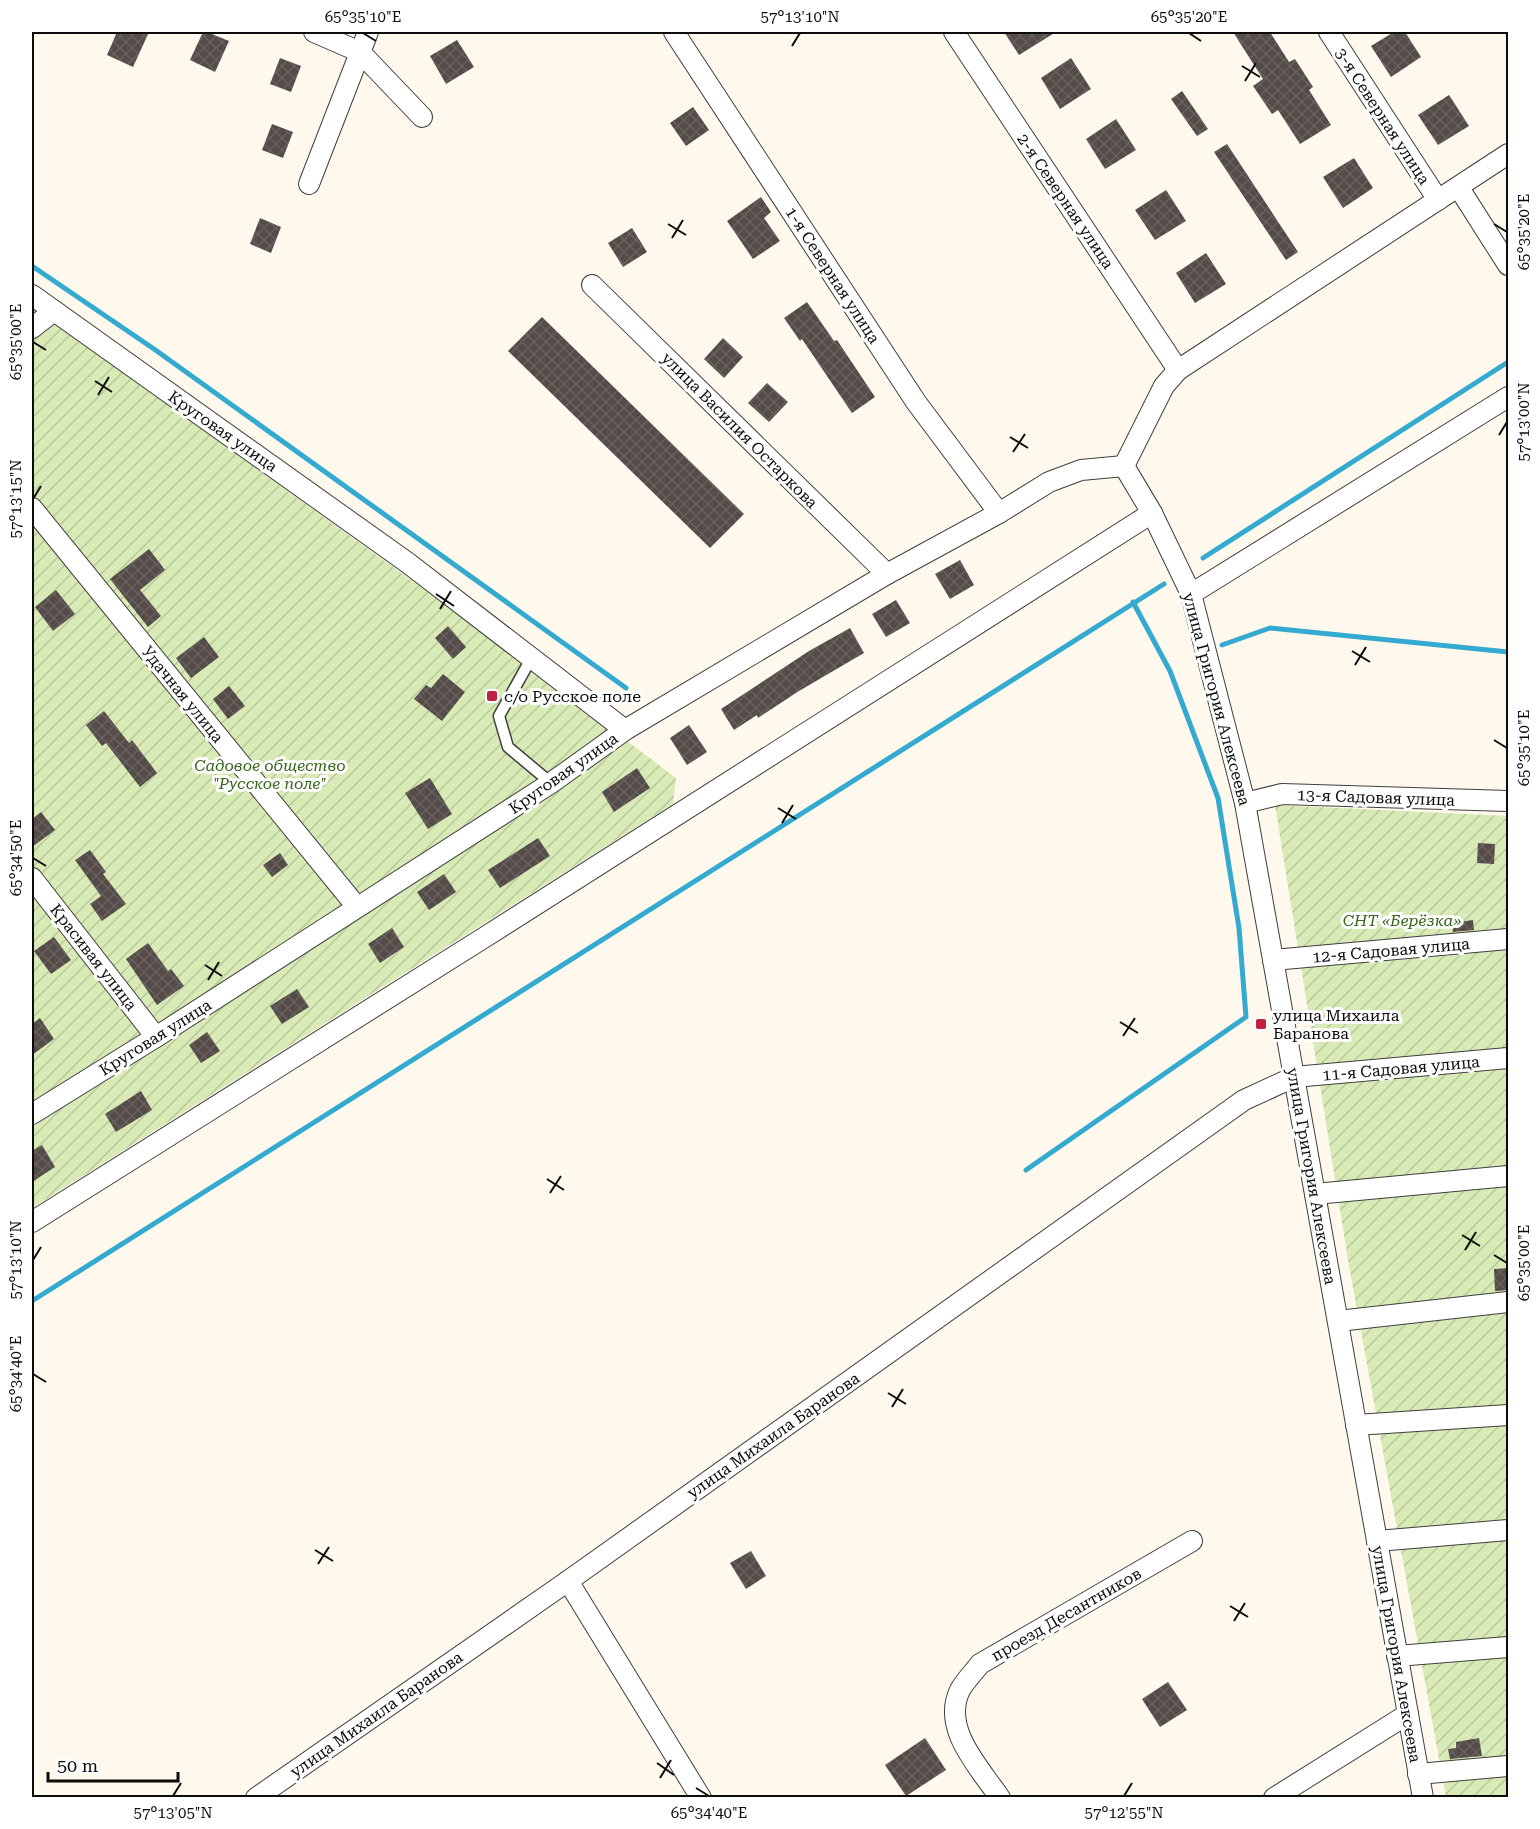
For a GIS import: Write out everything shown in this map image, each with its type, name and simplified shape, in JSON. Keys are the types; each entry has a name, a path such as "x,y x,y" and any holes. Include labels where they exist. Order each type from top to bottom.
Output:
{"street":[{"path":"314,32 360,52 422,117"},
{"path":"309,184 368,32"},
{"name":"1-я Северная улица","path":"674,32 916,402 999,513"},
{"name":"2-я Северная улица","path":"954,32 1178,370"},
{"name":"3-я Северная улица","path":"1329,32 1438,200"},
{"path":"625,730 887,574 999,513 1049,482 1081,470 1124,466 1164,386 1178,370 1509,154"},
{"path":"1459,188 1509,265"},
{"name":"улица Василия Остаркова","path":"592,285 887,574"},
{"name":"Круговая улица","path":"32,295 408,563 625,730 551,783 32,1114"},
{"path":"32,328 54,311"},
{"path":"1191,594 1509,397"},
{"name":"улица Григория Алексеева","path":"1124,466 1152,513 1191,594 1245,803 1422,1797"},
{"name":"Удачная улица","path":"32,508 357,907"},
{"path":"32,1222 1152,513"},
{"name":"13-я Садовая улица","path":"1245,803 1282,794 1509,801"},
{"name":"Красивая улица","path":"32,878 156,1037"},
{"name":"12-я Садовая улица","path":"1273,960 1509,939"},
{"name":"11-я Садовая улица","path":"1294,1077 1509,1058"},
{"name":"улица Михаила Баранова","path":"256,1797 568,1581 1244,1100 1294,1077"},
{"path":"1315,1194 1509,1176"},
{"path":"1338,1321 1509,1302"},
{"path":"1356,1425 1509,1414"},
{"path":"1377,1542 1509,1530"},
{"name":"проезд Десантников","path":"1000,1797 961,1741 957,1728 956,1702 966,1681 980,1664 1192,1541"},
{"path":"568,1581 701,1797"},
{"path":"1397,1656 1509,1647"},
{"path":"1274,1797 1408,1714"},
{"path":"1418,1774 1509,1766"}],"lane":[{"path":"532,657 499,716 508,747 551,783"}],"green space":[{"name":"Садовое общество \"Русское поле\"","path":"32,307 486,634 676,778 673,804 32,1208"},
{"name":"СНТ «Берёзка»","path":"1275,805 1508,816 1508,1797 1446,1797 1348,1260"}],"building":[{"path":"117,32 149,32 133,67 107,55"},
{"path":"203,32 229,41 215,72 190,60"},
{"path":"1004,32 1056,32 1019,55"},
{"path":"1233,32 1270,32 1289,62 1295,59 1313,87 1309,90 1331,125 1300,144 1278,110 1272,114 1253,86 1263,79"},
{"path":"1394,32 1405,32 1421,57 1391,77 1371,46"},
{"path":"457,40 474,67 446,84 430,56"},
{"path":"280,58 301,66 291,92 270,84"},
{"path":"1071,58 1091,89 1060,109 1041,78"},
{"path":"1182,91 1208,129 1197,136 1171,99"},
{"path":"1449,95 1469,126 1438,145 1418,115"},
{"path":"693,107 709,130 686,146 670,123"},
{"path":"1116,119 1136,150 1105,169 1086,139"},
{"path":"272,124 293,132 283,158 262,150"},
{"path":"1227,144 1298,252 1286,260 1214,152"},
{"path":"1354,158 1373,188 1343,208 1323,177"},
{"path":"1166,190 1186,221 1155,240 1135,210"},
{"path":"761,197 771,212 764,218 780,241 753,259 727,221"},
{"path":"260,218 281,227 271,253 250,244"},
{"path":"632,228 647,252 623,267 608,243"},
{"path":"1206,253 1226,284 1195,303 1176,273"},
{"path":"807,302 834,341 837,340 875,397 852,413 802,339 800,341 784,318"},
{"path":"542,317 744,514 710,548 508,351"},
{"path":"723,338 743,357 724,378 704,359"},
{"path":"767,383 788,402 769,422 748,403"},
{"path":"149,549 165,570 140,590 161,616 148,627 110,579"},
{"path":"960,560 974,585 950,599 935,574"},
{"path":"56,590 75,614 53,631 35,607"},
{"path":"896,600 910,623 886,637 872,614"},
{"path":"448,626 466,647 453,659 435,638"},
{"path":"850,628 864,653 758,718 757,715 734,730 721,709 809,651"},
{"path":"204,637 219,657 191,678 176,658"},
{"path":"443,674 465,692 442,721 414,699 426,685 431,688"},
{"path":"229,686 245,706 228,719 213,699"},
{"path":"104,711 129,743 132,740 157,773 140,787 106,743 102,746 86,725"},
{"path":"689,725 707,752 687,765 670,738"},
{"path":"637,768 650,788 614,812 602,792"},
{"path":"430,778 452,814 428,829 405,793"},
{"path":"41,812 55,830 32,847 32,819"},
{"path":"538,838 550,856 500,888 488,870"},
{"path":"1478,843 1495,844 1494,864 1477,863"},
{"path":"90,850 106,872 103,874 126,904 102,921 90,904 101,896 75,860"},
{"path":"280,853 288,865 272,877 263,865"},
{"path":"444,874 456,892 429,910 417,892"},
{"path":"1473,920 1474,930 1453,932 1452,923"},
{"path":"392,928 404,947 380,963 368,944"},
{"path":"54,937 71,960 51,974 34,951"},
{"path":"148,943 168,971 171,969 184,986 157,1005 126,959"},
{"path":"297,989 309,1007 282,1024 270,1006"},
{"path":"40,1018 54,1039 32,1055 32,1024"},
{"path":"207,1032 220,1051 201,1063 189,1045"},
{"path":"141,1091 152,1110 116,1132 105,1114"},
{"path":"42,1145 55,1167 32,1182 32,1151"},
{"path":"1509,1268 1509,1290 1495,1291 1494,1269"},
{"path":"751,1551 766,1576 746,1589 730,1563"},
{"path":"1168,1682 1187,1710 1160,1727 1142,1699"},
{"path":"925,1738 946,1770 906,1796 885,1765"},
{"path":"1479,1738 1482,1756 1450,1759 1448,1749 1456,1748 1456,1742"}],"waterway":[{"path":"32,266 154,349 626,688"},
{"path":"1203,558 1508,362"},
{"path":"32,1301 1164,584"},
{"path":"1026,1170 1246,1017 1239,928 1218,798 1170,671 1133,602"},
{"path":"1222,645 1270,628 1508,652"}],"place":[{"name":"с/о Русское поле","path":"492,696"},
{"name":"улица Михаила Баранова","path":"1261,1024"}]}
